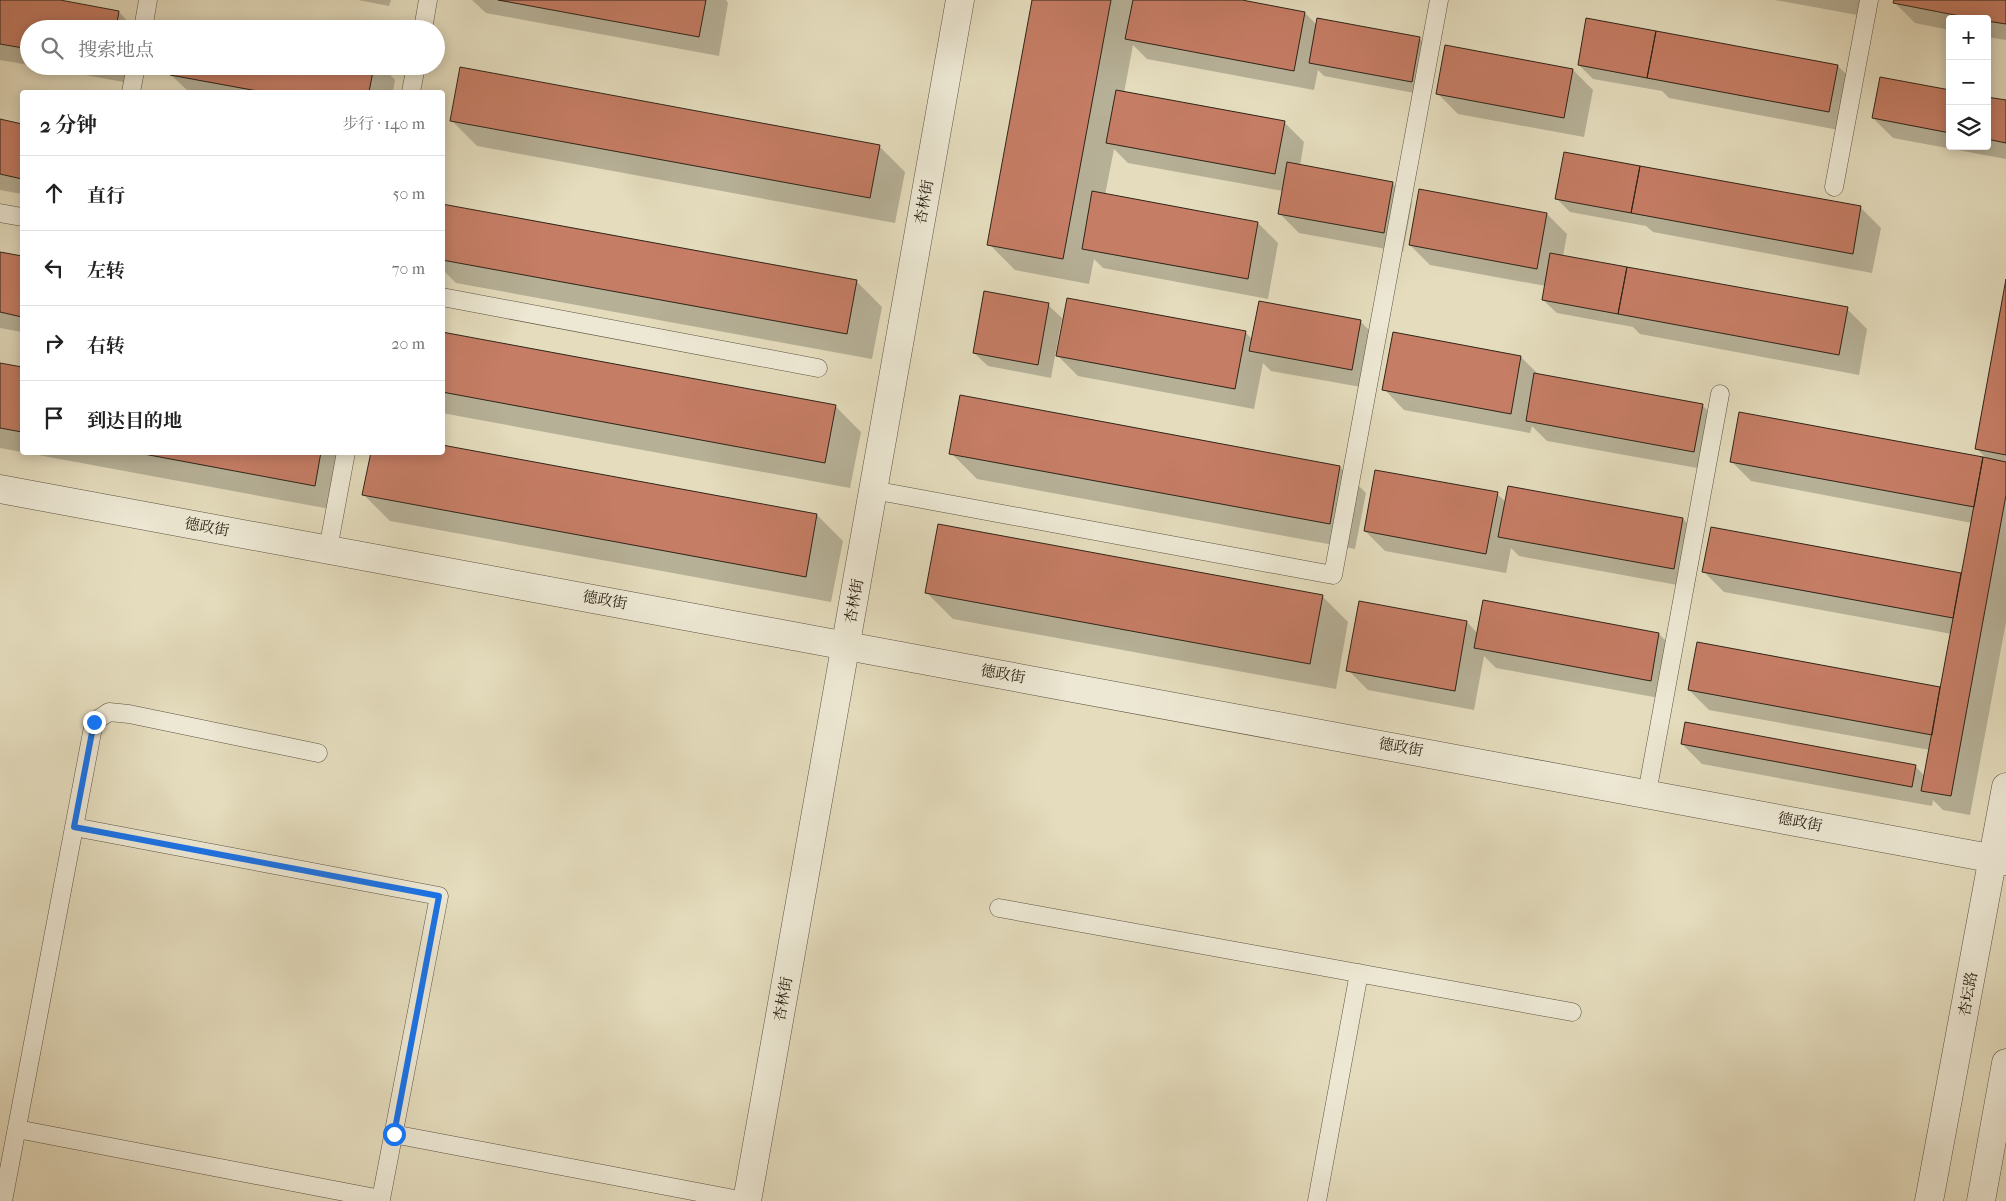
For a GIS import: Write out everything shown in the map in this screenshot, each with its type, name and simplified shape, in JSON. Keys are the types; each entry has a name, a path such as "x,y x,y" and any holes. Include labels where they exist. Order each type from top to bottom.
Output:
{"street":[{"name":"杏林街","path":"746,1201 960,0"},
{"name":"德政街","path":"0,489 1999,859"},
{"name":"杏坛路","path":"1930,1201 1999,859 2006,787"},
{"path":"1981,1201 2006,1063"}],"lane":[{"path":"145,20 148,0"},
{"path":"425,20 428,0"},
{"path":"873,490 1333,576 1439,0"},
{"path":"1834,187 1869,0"},
{"path":"131,90 134,75"},
{"path":"411,90 414,75"},
{"path":"0,213 20,217"},
{"path":"445,298 818,368"},
{"path":"1647,793 1720,394"},
{"path":"328,549 345,455"},
{"path":"3,1201 5,1161 17,1129 94,722 109,712 129,714 318,753"},
{"path":"17,1129 381,1200 439,896 74,827"},
{"path":"999,908 1572,1012"},
{"path":"1317,1201 1359,973"},
{"path":"394,1134 746,1201"}],"building":[{"path":"0,0 60,0 119,11 118,20 20,20 20,47 0,44"},
{"path":"498,0 706,0 699,37"},
{"path":"1032,0 1111,0 1063,259 987,245"},
{"path":"1133,0 1242,0 1305,12 1294,71 1125,39"},
{"path":"1894,0 2006,0 2006,24 1991,22 1991,15 1954,15 1893,3"},
{"path":"1317,18 1420,37 1412,82 1309,63"},
{"path":"1586,18 1656,31 1647,78 1578,65"},
{"path":"1656,31 1838,65 1829,112 1647,78"},
{"path":"1445,45 1573,69 1564,118 1436,94"},
{"path":"460,67 880,145 870,198 450,121"},
{"path":"170,75 372,75 369,90 252,90"},
{"path":"1880,77 1946,89 1946,132 1872,118"},
{"path":"1116,90 1285,121 1275,174 1106,143"},
{"path":"1991,98 2006,100 2006,143 1991,140"},
{"path":"0,119 20,124 20,179 0,174"},
{"path":"1564,152 1640,166 1631,213 1555,199"},
{"path":"1287,162 1393,182 1384,233 1278,214"},
{"path":"1640,166 1861,206 1853,254 1631,213"},
{"path":"1419,189 1547,213 1537,269 1409,245"},
{"path":"1092,191 1258,222 1248,279 1082,249"},
{"path":"445,205 857,280 847,334 445,261"},
{"path":"0,252 20,256 20,317 0,312"},
{"path":"1550,253 1627,267 1618,314 1542,300"},
{"path":"1627,267 1848,307 1839,355 1618,314"},
{"path":"2006,279 2006,455 1975,449"},
{"path":"984,291 1049,303 1038,365 973,353"},
{"path":"1067,298 1246,331 1235,389 1056,356"},
{"path":"1259,301 1361,320 1352,370 1249,351"},
{"path":"1393,332 1521,356 1511,414 1382,390"},
{"path":"445,333 836,405 825,463 445,393"},
{"path":"0,363 20,367 20,432 0,428"},
{"path":"1534,373 1703,404 1694,452 1526,421"},
{"path":"960,395 1340,466 1330,524 949,454"},
{"path":"1739,412 1983,457 1974,507 1730,462"},
{"path":"445,446 817,514 806,577 362,495 370,455 445,455"},
{"path":"149,455 320,455 315,486"},
{"path":"1983,457 2006,462 2006,495 1951,796 1921,791"},
{"path":"1375,470 1498,492 1486,554 1364,531"},
{"path":"1508,486 1683,518 1674,569 1498,537"},
{"path":"938,524 1323,595 1310,664 925,593"},
{"path":"1711,527 1961,573 1953,618 1702,572"},
{"path":"1483,600 1659,633 1651,681 1474,648"},
{"path":"1359,601 1467,621 1455,691 1346,671"},
{"path":"1697,642 1940,687 1932,735 1688,690"},
{"path":"1685,722 1916,765 1912,787 1681,744"}],"route":[{"path":"94,722 74,827 439,896 394,1134"}]}
